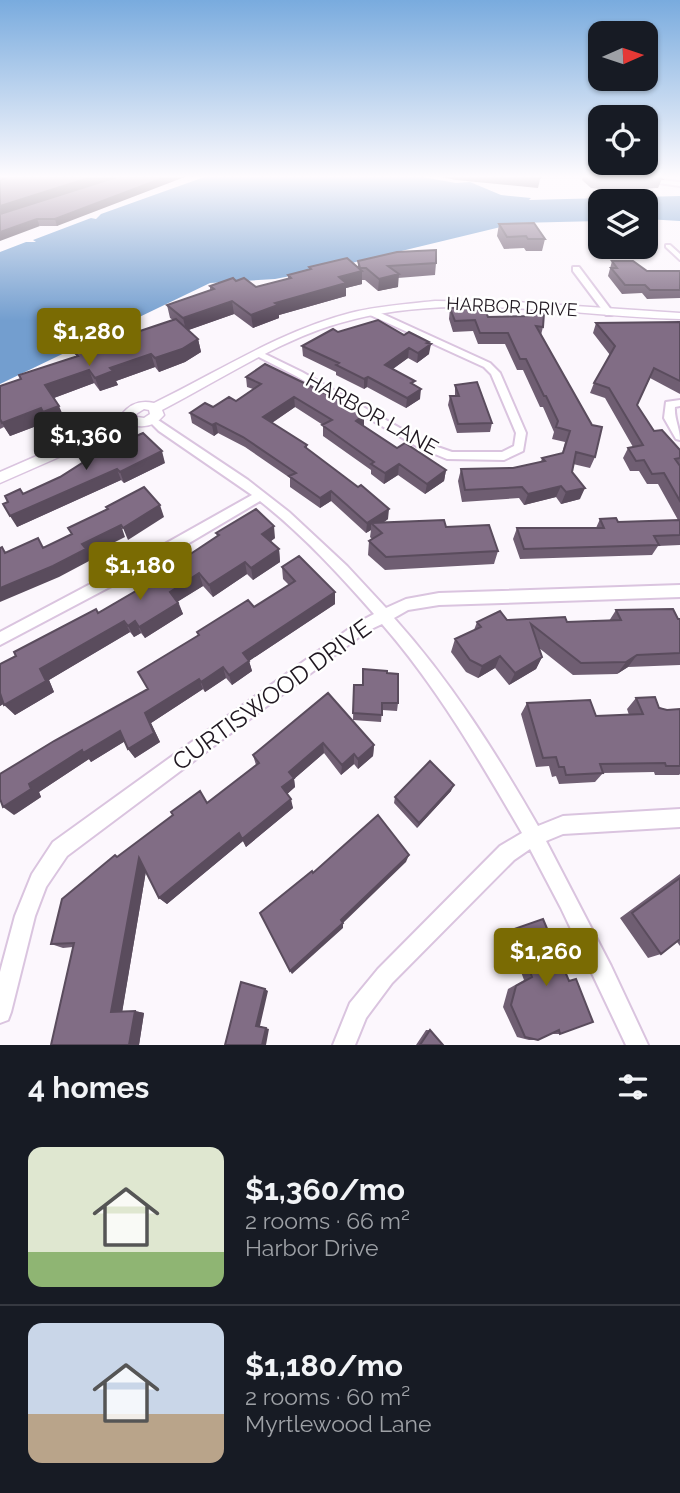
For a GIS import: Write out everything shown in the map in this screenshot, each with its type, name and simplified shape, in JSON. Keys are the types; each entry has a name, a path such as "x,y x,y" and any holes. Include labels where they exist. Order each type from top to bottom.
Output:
{"street":[{"path":"668,246 680,258"},
{"path":"576,269 610,313"},
{"name":"HARBOR DRIVE","path":"154,413 260,355 320,327 371,312 429,304 495,302 610,313 680,316"},
{"name":"HARBOR LANE","path":"260,355 299,374 422,445 451,456 504,456 519,448 521,433 495,373 487,365 371,312"},
{"path":"680,403 670,404 669,418 680,437"},
{"path":"0,478 131,420 144,422 154,413 286,516 336,564 407,642 465,722 533,837 638,1045"},
{"path":"0,639 152,558 260,496"},
{"name":"CURTISWOOD DRIVE","path":"0,1012 25,915 38,881 60,849 362,627 406,605 439,599 680,591"},
{"path":"344,1045 358,1011 385,976 507,853 533,837 563,825 680,818"}],"water":[{"path":"76,224 514,224 327,269 275,279 210,283 0,384 0,252 26,242 36,242 33,240"}],"building":[{"path":"0,224 23,224 0,232"},
{"path":"499,224 535,224 545,239 507,237"},
{"path":"436,250 436,263 388,266 399,274 379,279 366,268 360,268 358,261 397,252"},
{"path":"347,258 362,271 339,277 346,283 275,303 278,305 251,315 232,301 183,318 167,305 214,289 210,286 233,278 236,281 244,278 256,287 291,278 288,275 311,269 309,267"},
{"path":"612,261 633,261 647,271 680,271 680,290 650,290 645,285 625,285 611,268 617,268"},
{"path":"475,307 476,310 485,310 488,317 531,316 531,311 544,313 543,327 536,326 592,425 602,427 595,457 576,452 572,472 585,488 566,492 561,486 528,494 522,487 465,490 461,469 513,468 545,461 542,458 563,453 570,431 556,427 558,421 546,396 526,359 520,359 508,333 480,333 475,320 455,321 450,308"},
{"path":"176,319 198,339 182,349 155,358 151,354 110,368 113,371 95,378 89,370 45,385 59,406 43,412 41,408 2,423 0,386 21,379 19,375 78,356 75,353 92,348 96,352 135,338 131,334"},
{"path":"378,320 404,335 409,332 431,344 418,353 409,348 385,365 415,381 411,383 421,389 407,398 302,346 333,329 338,332"},
{"path":"680,322 680,381 654,368 637,405 654,431 662,430 680,450 680,458 675,459 680,466 680,501 664,473 652,474 644,460 636,461 628,448 643,445 609,388 594,383 615,346 596,323"},
{"path":"265,364 337,399 364,415 356,421 397,448 405,443 446,470 427,484 399,464 385,473 322,425 332,420 294,397 263,417 307,445 305,447 358,487 361,485 389,509 367,523 331,491 320,498 289,476 296,473 243,437 190,413 205,403 213,407 229,397 236,401 261,384 246,377"},
{"path":"477,382 492,423 458,424 450,396 459,396 455,385"},
{"path":"143,433 162,451 120,472 117,469 10,516 3,504 8,502 5,496 20,489 23,494 60,477 98,453"},
{"path":"144,487 160,505 123,528 121,525 82,544 86,549 0,588 0,548 2,547 5,553 38,538 43,548 72,534 68,528 108,509 106,507"},
{"path":"256,509 274,526 262,534 279,549 251,568 245,562 209,585 199,573 170,592 178,603 139,627 135,621 128,626 124,621 40,669 46,681 4,705 0,693 0,664 16,656 14,652 96,609 98,613 170,571 168,569 219,535 216,533"},
{"path":"616,518 618,522 680,520 680,535 654,536 659,545 524,549 517,528 604,528 600,519"},
{"path":"444,520 446,527 489,525 498,551 386,557 369,541 382,533 371,523"},
{"path":"299,556 335,592 243,653 249,661 229,675 223,667 145,713 154,733 128,749 120,731 83,753 82,750 29,784 31,789 3,807 0,799 0,774 148,689 138,672 199,635 197,632 248,600 254,607 295,581 282,567"},
{"path":"673,609 680,619 680,653 637,655 626,662 581,663 531,624 542,657 515,673 500,656 482,666 470,660 455,639 481,627 477,622 500,611 507,620 565,617 567,622 621,620 616,610"},
{"path":"363,669 398,674 398,703 382,703 382,715 353,713 354,685 363,685"},
{"path":"328,693 374,745 358,759 354,754 342,765 323,743 289,772 294,778 282,787 291,799 242,839 239,833 159,898 139,858 111,1012 135,1011 129,1045 51,1045 74,943 51,944 62,899 115,855 117,857 173,815 171,812 200,791 207,803 259,763 253,755"},
{"path":"655,697 659,708 680,709 680,766 666,766 665,763 600,764 603,773 566,775 564,767 559,767 556,757 543,758 527,703 590,700 596,716 643,714 636,698"},
{"path":"430,761 454,785 419,823 395,797"},
{"path":"378,815 409,855 341,920 343,923 290,971 260,913 312,871 313,873"},
{"path":"680,878 680,939 661,954 632,913"},
{"path":"543,919 569,981 576,979 593,1022 560,1034 559,1030 538,1040 525,1037 511,1005 516,986 532,977 514,929"},
{"path":"241,982 265,989 256,1026 266,1028 262,1045 225,1045"},
{"path":"430,1030 443,1045 420,1045"}]}
